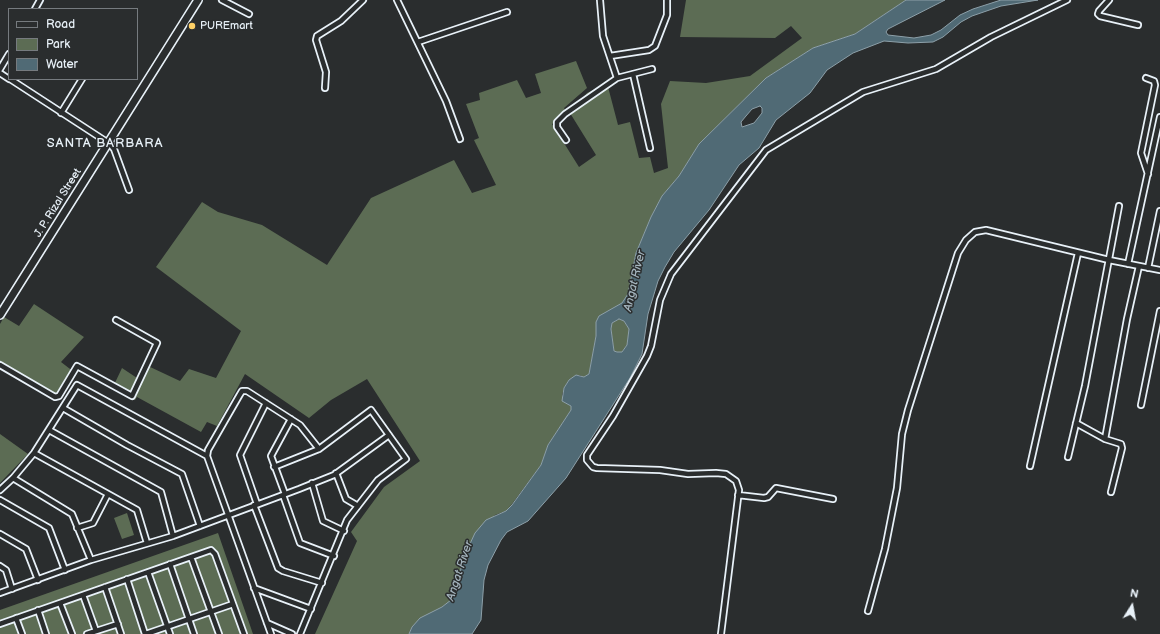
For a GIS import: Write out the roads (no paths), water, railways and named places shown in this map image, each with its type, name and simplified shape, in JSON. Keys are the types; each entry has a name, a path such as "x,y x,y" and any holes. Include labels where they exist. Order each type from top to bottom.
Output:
{"main road":[{"name":"J. P. Rizal Street","path":"0,315 109,144 198,0"}],"street":[{"path":"222,0 249,14"},
{"path":"325,88 326,72 316,40 317,36 341,21 363,0"},
{"path":"397,0 446,101 460,139"},
{"path":"600,0 604,36 617,78"},
{"path":"610,56 649,50 655,46 667,15 667,0"},
{"path":"721,634 738,495 736,481 726,474 688,474 660,470 597,468 593,467 587,460 587,455 613,416 647,356 651,346 662,294 679,262 721,211 766,150 863,92 936,69 991,37 1067,0"},
{"path":"1109,0 1098,14 1100,16 1138,25"},
{"path":"418,42 507,12"},
{"path":"0,69 8,56"},
{"path":"566,140 557,127 557,122 575,106 617,78 652,69"},
{"path":"0,72 8,78"},
{"path":"633,74 650,148"},
{"path":"1146,78 1152,79 1155,85 1141,153 1148,174"},
{"path":"10,80 109,144 114,149 129,190"},
{"path":"60,113 81,80"},
{"path":"1128,264 1160,117"},
{"path":"1068,457 1119,206"},
{"path":"1148,268 1160,211"},
{"path":"868,611 885,549 894,505 902,434 958,253 966,240 975,232 986,230 1078,253 1160,270"},
{"path":"1030,466 1078,253"},
{"path":"1105,439 1127,319 1139,266"},
{"path":"1141,405 1160,311"},
{"path":"0,365 55,397 59,396 77,366 132,396 157,343 116,320"},
{"path":"0,490 13,478 34,453 77,385 207,456"},
{"path":"270,634 207,456 208,450 242,391 247,391 300,425 319,449"},
{"path":"266,403 240,455 278,568 283,571 322,583"},
{"path":"63,408 126,445 182,474 200,526"},
{"path":"274,467 319,449 371,410 406,460 378,480 347,520 334,556 300,634"},
{"path":"291,419 271,456 274,467 300,543 334,556"},
{"path":"1076,423 1105,439 1119,443 1122,448 1111,492"},
{"path":"49,430 161,492 173,536"},
{"path":"0,594 91,560 173,536 312,483 336,473 389,435"},
{"path":"34,453 137,510 147,543"},
{"path":"336,473 346,499 358,506"},
{"path":"13,478 72,514 91,560"},
{"path":"312,483 323,521 344,531"},
{"path":"738,495 764,498 768,497 776,488 833,499"},
{"path":"78,528 93,523 108,494"},
{"path":"0,500 49,528 65,570"},
{"path":"0,534 26,548 38,580"},
{"path":"0,624 209,550 214,552 244,634"},
{"path":"192,557 219,634"},
{"path":"170,564 194,634"},
{"path":"0,566 6,570 12,589"},
{"path":"148,572 170,634"},
{"path":"127,579 146,634 233,604"},
{"path":"105,587 121,634"},
{"path":"254,588 311,609"},
{"path":"83,595 96,631"},
{"path":"60,603 72,634"},
{"path":"38,610 46,634"},
{"path":"16,618 22,634"},
{"path":"267,623 292,634"},
{"path":"87,634 118,624"}],"water":[{"name":"Angat River","path":"906,0 945,0 888,29 886,32 888,35 914,38 931,35 941,30 960,15 973,9 1001,0 1038,0 1001,6 972,16 961,22 943,37 933,42 908,43 884,41 853,53 827,70 810,93 776,120 759,148 739,165 709,210 674,252 665,267 658,281 648,314 642,354 630,378 566,478 528,521 507,532 501,540 488,565 484,580 481,620 472,634 409,634 412,627 420,618 442,607 451,600 458,588 462,561 475,533 486,520 506,511 512,505 541,465 548,445 571,410 571,406 562,401 564,388 569,380 576,375 584,377 589,374 596,336 596,322 599,316 622,303 628,294 636,253 651,217 662,196 679,176 699,144 766,78 813,48 855,34","holes":["760,106 762,108 762,113 754,123 742,127 741,122 746,116 752,109","619,319 624,321 629,329 627,345 622,352 614,351 611,329 612,323"]}],"place":[{"name":"PUREmart","path":"192,26"}],"district":[{"name":"SANTA BARBARA","path":"105,144"}]}
